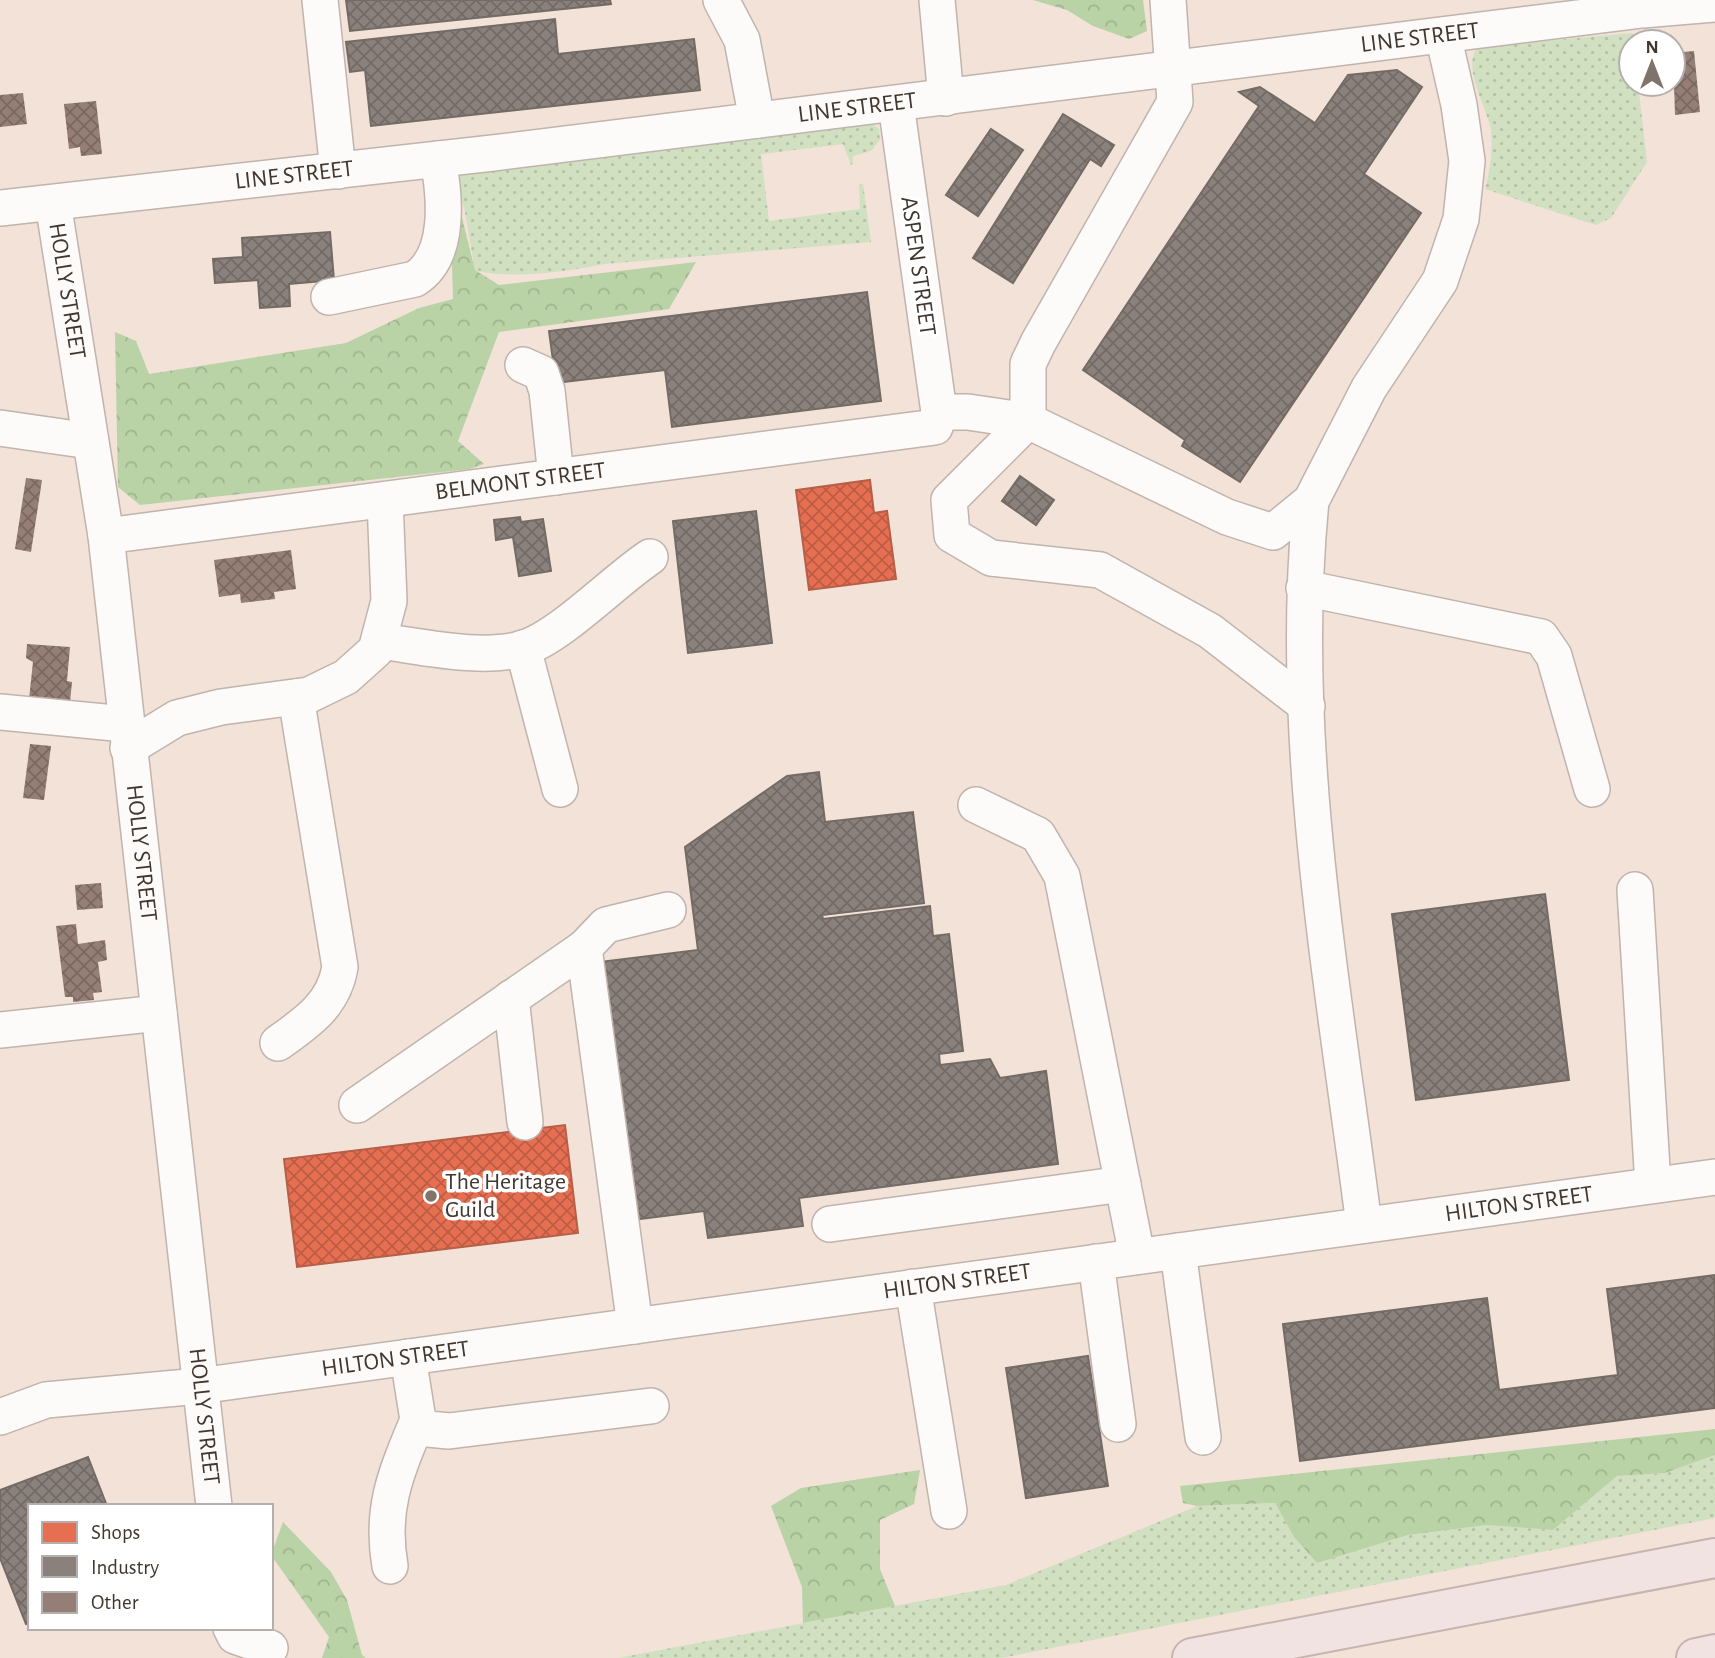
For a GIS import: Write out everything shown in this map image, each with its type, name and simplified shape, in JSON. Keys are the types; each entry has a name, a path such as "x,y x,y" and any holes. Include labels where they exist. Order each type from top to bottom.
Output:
{"highway":[{"path":"1192,1658 1715,1558"},
{"path":"1696,1658 1715,1654"}],"street":[{"path":"320,0 338,171"},
{"path":"721,0 742,40 757,120"},
{"path":"937,0 946,98"},
{"path":"1168,0 1175,70 1175,102 1122,199 1050,317 1028,364 1028,421 949,500 952,535 991,558 1100,570 1210,631 1307,706"},
{"name":"LINE STREET","path":"0,208 338,171 1175,70 1443,35 1642,5 1715,4"},
{"path":"1364,1225 1314,825 1304,588 1311,501 1369,388 1440,281 1461,219 1467,161 1459,105 1443,35"},
{"name":"ASPEN STREET","path":"895,104 937,419"},
{"path":"330,297 415,279 428,271 440,242 442,180 438,159"},
{"name":"HOLLY STREET","path":"53,203 106,536 126,736 214,1504"},
{"path":"523,365 541,373 547,391 555,477"},
{"name":"BELMONT STREET","path":"106,536 555,477 968,412 1028,421 1227,517 1273,532 1311,501"},
{"path":"0,428 90,441"},
{"path":"0,712 126,736 177,718 221,707 309,695 346,677 376,650 389,601 385,499"},
{"path":"379,641 482,652 523,648 544,638 650,557"},
{"path":"1304,588 1541,637 1554,656 1592,789"},
{"path":"523,648 560,789"},
{"path":"278,1042 315,1017 337,986 340,967 296,697"},
{"path":"976,805 1038,835 1062,876 1138,1256"},
{"path":"1635,890 1653,1185"},
{"path":"357,1105 584,948 606,925 668,910"},
{"path":"584,948 635,1326"},
{"path":"512,998 525,1122"},
{"path":"0,1030 159,1013"},
{"name":"HILTON STREET","path":"0,1417 46,1400 199,1386 1715,1177"},
{"path":"830,1224 1123,1184"},
{"path":"1178,1251 1203,1437"},
{"path":"1096,1262 1118,1424"},
{"path":"914,1287 949,1511"},
{"path":"390,1566 386,1518 392,1484 418,1420 408,1357"},
{"path":"418,1420 428,1429 449,1431 651,1406"},
{"path":"232,1630 235,1636 270,1648"}],"green space":[{"path":"1033,0 1143,0 1147,31 1129,39 1093,26 1067,10"},
{"path":"1617,34 1617,98 1640,98 1647,162 1611,218 1596,225 1485,189 1492,138 1472,65 1478,47"},
{"path":"869,121 879,129 880,140 871,151 853,156 851,165 843,144 761,154 769,221 860,209 859,184 863,184 871,242 604,264 539,273 488,273 475,270 464,207 450,170"},
{"path":"450,193 456,193 475,270 499,285 696,262 669,309 499,332 458,441 484,464 470,469 140,505 118,487 115,332 136,341 149,374 346,343 419,308 453,299"},
{"path":"1715,1429 1715,1455 1665,1473 1617,1476 1553,1530 1487,1525 1408,1535 1317,1563 1294,1537 1275,1503 1197,1506 1183,1503 1180,1486"},
{"path":"1715,1455 1715,1518 1001,1658 618,1658 1006,1585 1197,1506 1275,1503 1294,1537 1317,1563 1408,1535 1487,1525 1553,1530 1617,1476 1665,1473"},
{"path":"920,1470 914,1504 880,1520 880,1569 895,1606 803,1623 802,1587 771,1506 801,1488"},
{"path":"283,1522 331,1572 347,1600 362,1655 366,1658 322,1658 329,1637 273,1558 273,1550"}],"building: Shops":[{"path":"870,480 874,513 887,511 896,579 809,590 796,490"},
{"name":"The Heritage Guild","path":"565,1125 578,1233 297,1267 284,1159"}],"building: Industry":[{"path":"346,0 610,0 611,4 350,31"},
{"path":"555,19 558,54 694,39 700,90 371,126 365,70 350,72 346,42"},
{"path":"1397,70 1422,87 1364,174 1421,213 1240,482 1182,446 1185,440 1083,370 1259,106 1239,92 1260,87 1315,123 1348,75"},
{"path":"1063,114 1114,145 1101,166 1090,159 1013,283 973,258"},
{"path":"991,129 1023,150 978,216 946,195"},
{"path":"330,232 334,280 289,284 290,306 260,308 258,280 215,283 213,259 243,257 242,238"},
{"path":"867,292 881,401 672,427 665,370 556,383 549,331"},
{"path":"1020,476 1054,500 1036,525 1002,501"},
{"path":"756,511 772,643 688,653 673,521"},
{"path":"520,517 521,522 543,519 551,571 519,576 513,537 496,540 494,520"},
{"path":"819,772 825,822 913,812 924,903 822,915 823,919 930,906 933,936 949,934 963,1051 939,1054 940,1065 990,1059 1000,1078 1046,1071 1058,1164 799,1198 803,1226 708,1238 704,1211 633,1220 599,962 698,950 685,847 787,776"},
{"path":"1545,894 1569,1080 1416,1100 1392,914"},
{"path":"1715,1275 1715,1408 1300,1461 1283,1324 1487,1298 1499,1390 1618,1375 1607,1289"},
{"path":"1088,1356 1108,1486 1026,1498 1006,1368"},
{"path":"88,1457 106,1504 28,1504 26,1624 0,1558 0,1490"}],"building: Other":[{"path":"1694,51 1700,112 1675,115 1674,98 1687,98 1687,52"},
{"path":"23,93 27,124 0,127 0,95"},
{"path":"96,101 102,154 81,156 80,147 69,149 64,104"},
{"path":"26,478 42,480 31,552 15,549"},
{"path":"291,550 296,589 274,592 275,599 241,603 240,594 219,597 214,560"},
{"path":"27,644 70,647 67,681 72,682 70,702 29,699 33,662 26,658"},
{"path":"30,744 51,746 44,800 23,798"},
{"path":"101,883 103,908 77,910 75,885"},
{"path":"76,924 78,944 105,940 107,960 98,962 102,992 93,993 94,1000 73,1002 73,997 65,997 56,926"}],"place":[{"name":"The Heritage Guild","path":"431,1196"}]}
